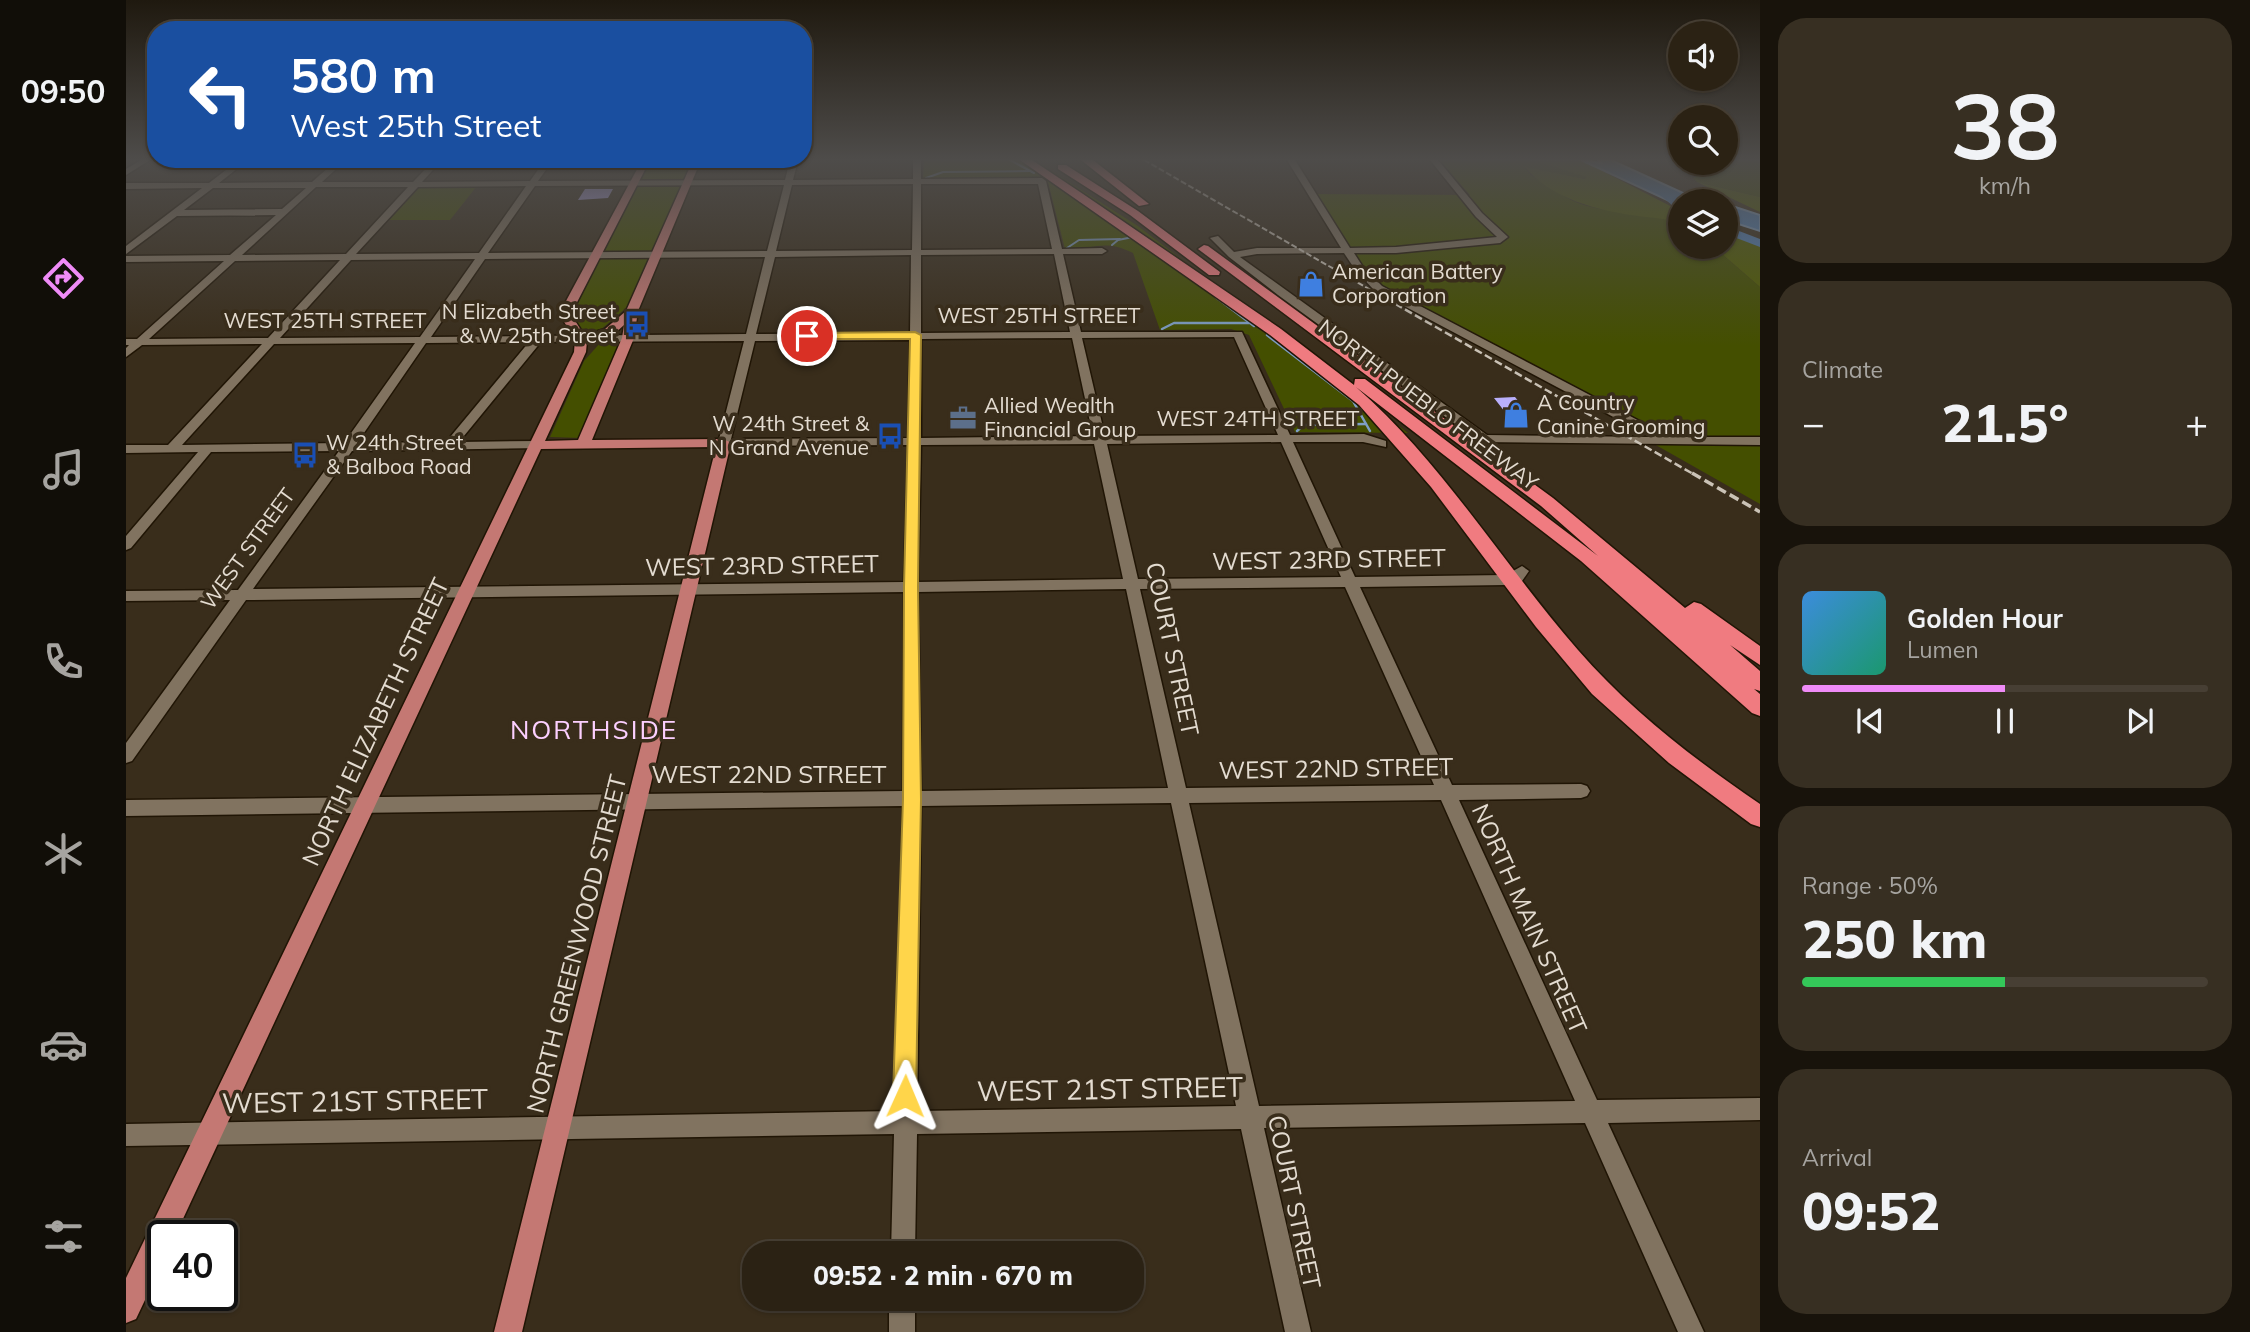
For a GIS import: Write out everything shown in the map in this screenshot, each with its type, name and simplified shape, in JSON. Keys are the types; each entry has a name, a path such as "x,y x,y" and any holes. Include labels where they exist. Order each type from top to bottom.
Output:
{"highway":[{"path":"1116,222 1261,322 1366,404 1421,463 1516,575 1598,686 1636,724 1695,772 1760,817"},
{"name":"NORTH PUEBLO FREEWAY","path":"1144,222 1541,519 1627,589 1760,707"},
{"name":"NORTH PUEBLO FREEWAY","path":"1167,222 1595,540 1760,682"},
{"path":"1595,540 1760,657"}],"main road":[{"path":"613,222 565,314 581,339 609,332 632,311"},
{"path":"583,445 628,338 632,311 671,222"},
{"name":"NORTH ELIZABETH STREET","path":"126,1309 537,445 580,352 581,339"},
{"name":"WEST 24TH STREET","path":"537,445 724,443"},
{"name":"NORTH GREENWOOD STREET","path":"508,1332 691,589 724,443"}],"street":[{"path":"126,251 164,222"},
{"path":"126,354 271,222"},
{"path":"171,449 380,222"},
{"name":"WEST STREET","path":"126,755 348,447 505,222"},
{"name":"NORTH GREENWOOD STREET","path":"724,443 779,222"},
{"path":"903,1241 912,799 911,587 916,222"},
{"name":"COURT STREET","path":"1051,222 1298,1332"},
{"path":"1331,222 1359,270 1378,288 1668,440"},
{"path":"1232,255 1258,251 1396,250 1500,240 1503,237 1489,222"},
{"path":"1215,238 1232,255 1484,439 1760,441"},
{"path":"126,259 1102,251"},
{"name":"WEST 25TH STREET","path":"126,342 1238,334"},
{"name":"NORTH MAIN STREET","path":"1238,334 1690,1332"},
{"path":"449,446 538,339"},
{"name":"WEST 24TH STREET","path":"724,443 1364,438 1382,444"},
{"name":"WEST 24TH STREET","path":"126,449 537,445"},
{"path":"126,545 208,448"},
{"name":"WEST 23RD STREET","path":"126,596 1352,583 1516,575"},
{"name":"WEST 22ND STREET","path":"126,808 1581,791"},
{"name":"WEST 21ST STREET","path":"126,1135 1760,1109"},
{"path":"902,1311 902,1332"}],"green space":[{"path":"619,222 665,222 652,251 604,252"},
{"path":"1058,222 1132,222 1408,433 1295,432 1249,335 1231,329 1160,330 1133,253 1106,245 1065,249"},
{"path":"1330,222 1668,222 1668,259 1728,259 1760,287 1760,504 1647,440 1665,440 1378,288 1359,269"},
{"path":"1738,237 1760,246 1760,287 1728,259 1738,259"},
{"path":"600,259 648,259 627,307 598,332 589,334 582,332 576,323 575,309"},
{"path":"622,341 581,438 550,437 584,361 601,342"}],"water":[{"path":"1738,222 1760,222 1760,231 1738,224"}],"building":[{"name":"A Country Canine Grooming","path":"1515,397 1524,408 1519,408 1529,421 1512,421 1494,398"}],"waterway":[{"path":"1738,235 1760,243"},
{"path":"1112,245 1118,240 1133,237"},
{"path":"1067,248 1079,240 1120,239"},
{"path":"1213,295 1219,300"},
{"path":"1217,298 1254,326"},
{"path":"1162,329 1174,323 1249,323"},
{"path":"1267,335 1353,401 1370,431"},
{"path":"1297,431 1304,425 1366,424"}],"railway":[{"path":"1252,222 1388,300"},
{"path":"1385,298 1695,475"},
{"path":"1692,473 1760,512"}],"place":[{"name":"American Battery Corporation","path":"1311,284"},
{"name":"N Elizabeth Street & W 25th Street","path":"637,324"},
{"name":"A Country Canine Grooming","path":"1516,415"},
{"name":"Allied Wealth Financial Group","path":"963,418"},
{"name":"W 24th Street & N Grand Avenue","path":"890,436"},
{"name":"W 24th Street & Balboa Road","path":"305,455"}],"district":[{"name":"NORTHSIDE","path":"594,730"}],"route":[{"path":"807,336 915,335 911,587 912,799 905,1096"}]}
